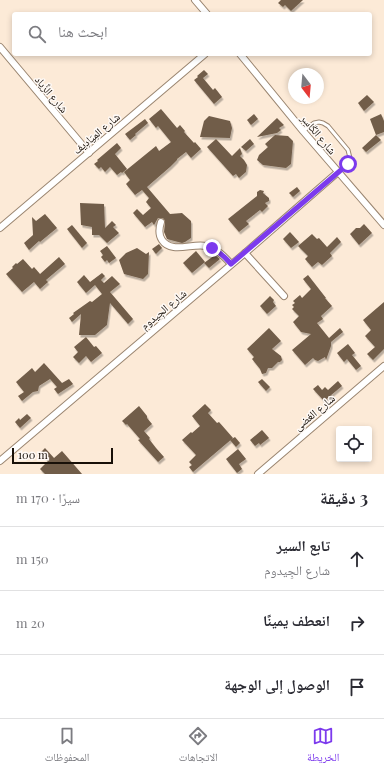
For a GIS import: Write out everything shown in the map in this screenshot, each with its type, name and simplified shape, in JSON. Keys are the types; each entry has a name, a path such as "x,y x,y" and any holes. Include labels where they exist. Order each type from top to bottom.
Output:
{"street":[{"path":"195,0 205,12"},
{"name":"شارع الزِّياد","path":"0,47 89,153"},
{"name":"شارع المِيَادِيف","path":"0,228 203,56"},
{"name":"شارع الكَاسِر","path":"242,56 303,131 384,225"},
{"name":"شارع الجِيدوم","path":"0,461 338,172"},
{"path":"161,222 159,228 160,238 169,246 174,248 205,246 212,248 231,264"},
{"path":"245,253 284,296"},
{"name":"شارع الغضى","path":"258,474 384,366"}],"lane":[{"path":"303,131 316,122 324,123 328,126 348,150 350,155 350,161 348,164 338,172"}],"building":[{"path":"281,0 303,0 291,11 285,5 283,7 278,3"},
{"path":"204,70 208,74 203,78 213,90 215,88 222,97 214,104 194,80"},
{"path":"367,95 374,102 364,111 358,103"},
{"path":"161,109 177,128 180,125 185,131 184,132 201,149 191,158 186,152 147,187 170,214 182,213 191,221 191,238 182,243 167,239 164,232 165,221 163,218 158,218 154,225 152,222 145,227 133,213 137,209 143,215 151,208 146,202 149,198 142,190 135,195 126,184 130,180 124,172 156,146 159,151 171,142 158,126 156,128 149,119"},
{"path":"254,114 258,119 251,125 247,120"},
{"path":"381,114 384,121 384,132 376,135 370,119"},
{"path":"209,116 230,121 232,128 230,138 200,137 204,121"},
{"path":"277,118 284,125 279,128 281,130 277,133 257,137"},
{"path":"145,119 148,123 130,140 125,134"},
{"path":"275,135 288,136 293,141 291,164 286,168 263,165 257,160 259,155 268,147 265,144"},
{"path":"376,135 381,140 366,152 362,148"},
{"path":"216,139 232,156 240,148 242,154 240,156 247,165 246,172 239,178 236,174 233,176 207,147"},
{"path":"250,139 254,144 246,151 241,147"},
{"path":"117,143 121,148 115,154 127,169 117,175 110,167 105,172 101,167 99,169 94,164"},
{"path":"297,187 300,191 293,197 289,193"},
{"path":"260,190 264,191 263,193 269,198 269,201 265,203 268,206 262,212 260,210 246,221 249,224 239,232 228,219 257,196 257,192"},
{"path":"80,203 104,204 105,228 112,221 116,225 113,227 119,233 107,243 99,235 92,235 92,227 81,225"},
{"path":"45,214 57,228 29,250 24,243 33,235 32,217 36,221"},
{"path":"364,224 372,233 359,245 350,234 356,228 360,228"},
{"path":"72,225 87,243 82,248 67,229"},
{"path":"290,232 299,242 291,248 283,239"},
{"path":"312,234 317,239 319,238 327,247 337,237 341,242 330,253 332,256 322,265 318,262 312,267 305,259 308,256 298,246"},
{"path":"159,244 162,248 156,254 152,249"},
{"path":"107,246 116,258 109,263 107,260 105,262 101,257 103,255 100,251"},
{"path":"137,248 146,254 149,252 148,274 143,279 124,274 119,260 126,253"},
{"path":"196,251 205,262 192,273 183,263"},
{"path":"215,255 220,259 209,268 204,263"},
{"path":"59,257 65,264 46,280 48,282 40,289 34,282 22,292 6,274 16,263 17,264 23,259 32,269 34,267 40,274"},
{"path":"102,273 105,276 101,280 104,283 112,276 120,284 110,292 133,319 128,324 110,303 107,325 95,335 79,335 81,314 72,322 69,318 74,314 73,313 90,301 92,302 102,294 95,285 86,293 77,282 84,275 90,282"},
{"path":"308,275 332,306 321,316 323,319 317,323 329,338 340,328 343,332 331,342 326,360 325,357 318,361 313,358 305,365 292,350 311,334 301,332 293,322 299,316 292,309 294,307 292,305 295,303 293,301 300,295 302,298 311,289 303,279"},
{"path":"270,296 274,300 273,302 276,306 267,314 260,306"},
{"path":"384,302 384,349 373,360 367,354 375,347 365,336 371,330 363,320"},
{"path":"269,328 281,341 272,349 281,356 282,360 272,368 268,368 266,373 262,374 252,359 254,357 247,349"},
{"path":"86,337 94,347 96,346 102,353 91,362 86,356 79,363 73,357 78,352 74,347"},
{"path":"348,344 355,353 352,355 361,366 356,370 347,359 344,362 337,353"},
{"path":"44,363 62,383 69,379 73,384 58,394 54,389 57,387 50,379 39,386 38,391 33,392 22,401 18,396 24,392 16,382 32,368 35,372"},
{"path":"262,379 270,387 266,391 258,382"},
{"path":"338,381 342,386 324,401 313,389 318,385 322,390 325,387 328,390"},
{"path":"205,404 211,410 208,413 217,423 219,422 233,438 193,472 189,467 192,465 189,462 196,455 182,440 200,426 192,416"},
{"path":"139,406 152,424 144,431 164,457 158,462 138,440 140,439 127,424 126,425 122,421"},
{"path":"27,414 31,418 20,428 15,422"},
{"path":"262,430 269,438 260,445 259,443 255,446 250,440"},
{"path":"235,437 240,443 236,447 230,440"},
{"path":"45,448 54,458 62,451 82,474 45,474 40,469 48,461 40,453"},
{"path":"238,449 246,459 239,464 242,469 237,473 226,459"}],"route":[{"path":"212,248 224,256 231,264 348,164"}]}
